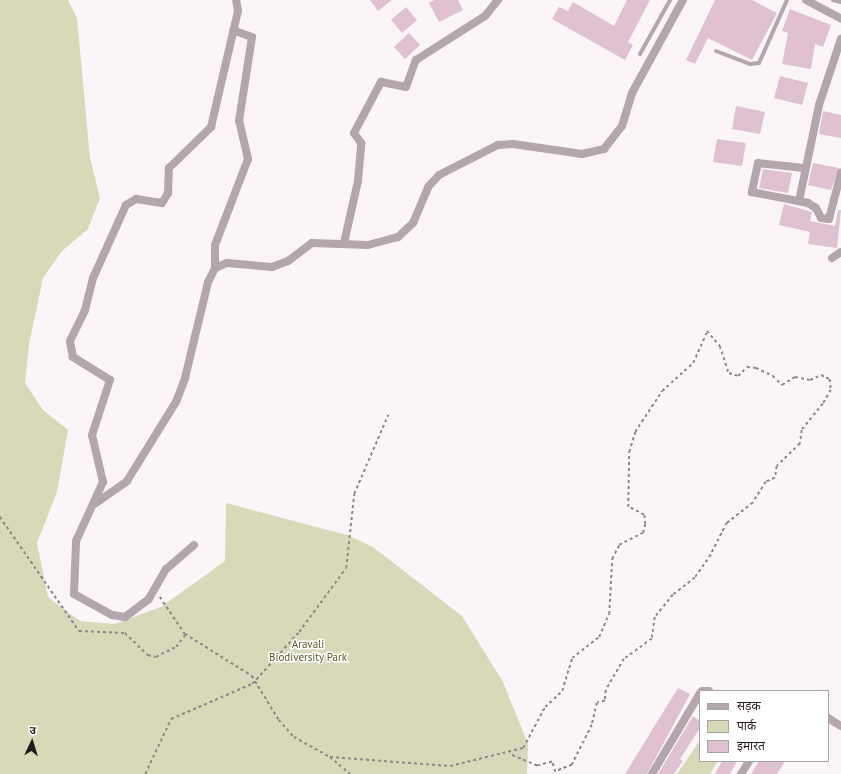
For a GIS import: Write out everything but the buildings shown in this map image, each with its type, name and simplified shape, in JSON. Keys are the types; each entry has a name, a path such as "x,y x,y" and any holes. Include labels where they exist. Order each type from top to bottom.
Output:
{"street":[{"path":"194,545 166,569 154,589 136,611 125,617 112,615 74,594 76,541 96,503 103,476 92,435 110,380 73,357 70,341 84,310 93,278 126,205 136,199 162,203 168,193 169,168 211,127 239,7 236,0"},
{"path":"344,243 358,181 361,143 354,133 381,82 406,87 416,60 485,16 498,0"},
{"path":"215,268 227,263 272,267 288,261 312,243 371,245 398,237 413,222 432,181 492,147 509,144 582,154 604,149 622,126 632,93 682,0"},
{"path":"807,0 841,19"},
{"path":"96,503 127,481 176,402 185,378 208,282 215,268 215,245 248,159 239,121 252,37 233,30"},
{"path":"798,200 804,168 823,90 841,39"},
{"path":"804,168 758,163 751,188 754,194 798,200 816,208 821,218 829,219 838,202 841,173"},
{"path":"832,258 841,252"},
{"path":"652,774 699,695"},
{"path":"829,719 841,726"},
{"path":"741,774 748,762"}],"lane":[{"path":"640,54 670,0"},
{"path":"716,51 750,64 760,63 787,0"},
{"path":"833,0 841,2"}],"path":[{"path":"330,757 450,766 509,754 523,748 545,707 562,691 572,658 599,637 609,614 612,559 619,544 643,533 645,524 644,515 628,507 629,452 635,432 662,391 693,363 707,331 720,346 729,373 738,376 747,367 756,368 782,385 795,377 810,380 821,376 830,379 831,390 823,404 802,430 800,444 777,466 775,478 766,482 753,503 727,523 712,555 694,578 673,595 655,617 652,639 624,659 606,690 605,701 597,703 592,725 572,765 554,772 552,762 537,766 509,754"},
{"path":"145,774 171,719 226,697 256,680 299,632 346,568 354,494 388,415"},
{"path":"154,589 186,634 256,680 279,720 294,737 330,757 350,774"}],"green space":[{"name":"Aravali Biodiversity Park","path":"0,0 68,0 77,18 90,158 100,198 88,229 62,251 43,278 29,344 25,383 43,410 68,430 57,492 37,543 48,597 80,621 114,624 161,607 225,561 226,503 347,535 373,547 462,616 503,682 528,744 527,774 0,774"},
{"path":"699,741 699,762 717,762 710,774 677,774"}]}
